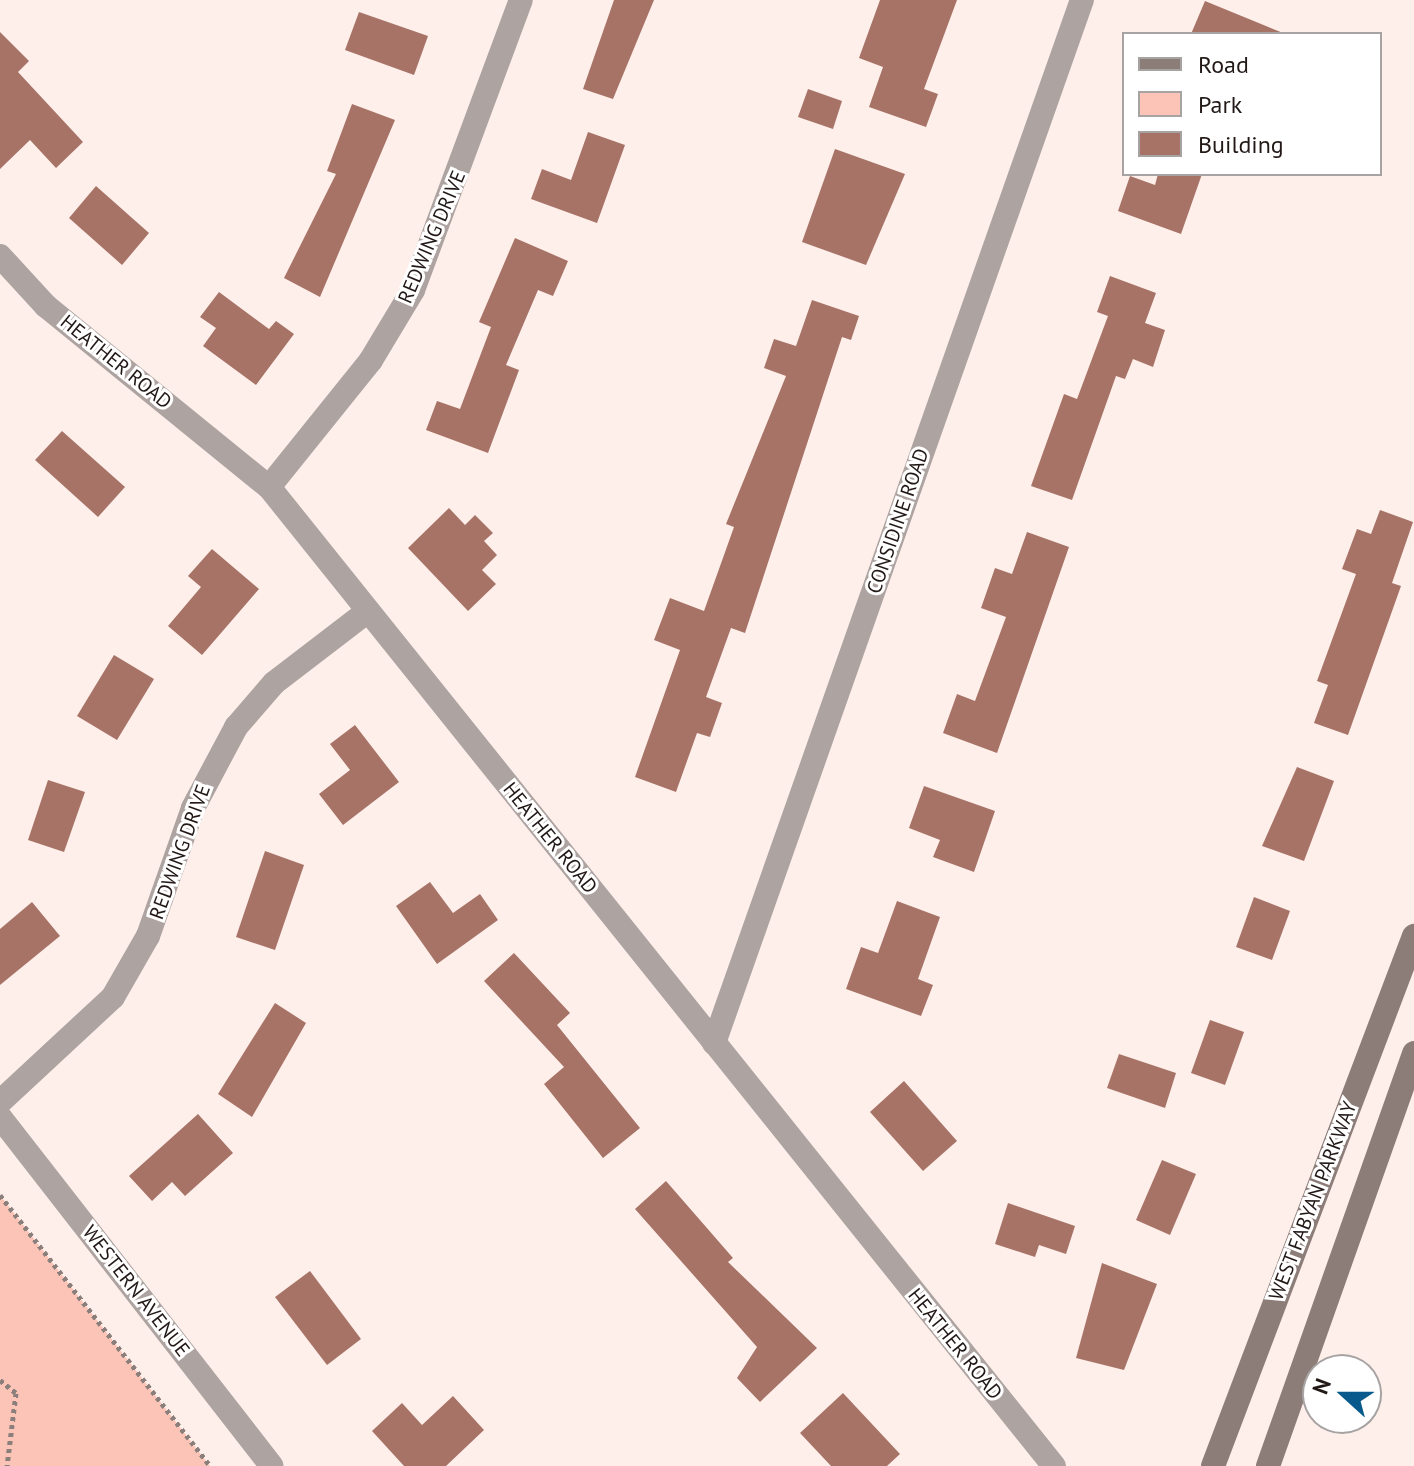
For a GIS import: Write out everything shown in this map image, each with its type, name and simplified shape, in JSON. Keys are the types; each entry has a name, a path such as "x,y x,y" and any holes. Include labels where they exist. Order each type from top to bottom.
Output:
{"main road":[{"name":"WEST FABYAN PARKWAY","path":"1213,1466 1414,936"},
{"path":"1268,1466 1414,1053"}],"street":[{"name":"REDWING DRIVE","path":"269,487 371,360 413,290 521,0"},
{"name":"CONSIDINE ROAD","path":"714,1043 1082,0"},
{"name":"HEATHER ROAD","path":"0,256 46,306 269,487 1054,1466"},
{"name":"REDWING DRIVE","path":"0,1102 113,997 148,936 193,808 236,727 274,683 368,611"},
{"name":"WESTERN AVENUE","path":"0,1117 272,1466"}],"path":[{"path":"0,1195 210,1466"},
{"path":"0,1380 16,1393 7,1466"}],"green space":[{"path":"0,1195 210,1466 0,1466"}],"building":[{"path":"614,0 654,0 613,99 583,89"},
{"path":"880,0 957,0 924,89 938,94 926,127 869,107 883,67 859,58"},
{"path":"1205,1 1281,32 1192,32"},
{"path":"359,12 428,36 414,75 345,50"},
{"path":"0,32 29,61 18,72 83,142 56,168 30,140 0,169"},
{"path":"808,89 842,101 833,129 798,117"},
{"path":"352,104 395,120 320,297 284,278 336,174 327,171"},
{"path":"588,132 625,145 597,223 531,199 542,169 571,180"},
{"path":"835,149 905,174 866,265 802,242"},
{"path":"1130,176 1155,185 1157,176 1201,176 1181,234 1118,211"},
{"path":"96,186 149,233 122,265 69,218"},
{"path":"515,238 568,261 553,296 538,290 506,365 519,370 488,453 426,430 437,401 460,409 491,327 479,322"},
{"path":"1110,276 1156,293 1145,323 1165,330 1153,367 1133,359 1125,379 1116,376 1072,500 1031,486 1064,394 1077,399 1108,316 1097,312"},
{"path":"219,292 269,329 276,321 294,334 256,385 203,346 216,328 200,317"},
{"path":"812,300 859,316 851,340 842,337 745,633 731,628 706,697 722,703 710,737 697,733 676,792 635,777 680,650 654,640 670,598 704,611 734,527 726,524 786,376 764,368 774,339 796,346"},
{"path":"62,431 125,487 98,517 35,460"},
{"path":"449,508 465,525 475,515 493,533 484,541 497,555 482,570 496,584 468,611 408,548"},
{"path":"1380,510 1413,522 1392,583 1401,586 1348,735 1314,723 1328,685 1317,681 1356,574 1342,569 1357,529 1371,534"},
{"path":"1027,532 1069,547 997,753 943,733 957,694 975,701 1006,617 981,608 995,568 1012,574"},
{"path":"212,549 259,589 202,655 168,626 201,587 188,576"},
{"path":"114,655 154,679 117,740 77,716"},
{"path":"355,725 399,782 343,825 319,794 350,770 330,744"},
{"path":"1297,767 1334,781 1304,861 1262,846"},
{"path":"48,780 85,792 64,852 28,840"},
{"path":"924,786 995,811 974,872 933,857 940,840 909,828"},
{"path":"265,851 304,865 275,950 236,937"},
{"path":"430,882 453,913 480,894 498,920 437,964 396,906"},
{"path":"1254,897 1290,911 1272,960 1236,947"},
{"path":"897,901 940,917 918,979 933,985 921,1016 846,989 861,947 878,953"},
{"path":"32,902 60,936 0,985 0,929"},
{"path":"514,953 570,1013 557,1025 640,1128 603,1158 544,1084 564,1067 484,981"},
{"path":"275,1003 306,1023 252,1117 218,1094"},
{"path":"1210,1020 1244,1032 1225,1085 1191,1073"},
{"path":"1119,1054 1176,1073 1165,1108 1107,1088"},
{"path":"904,1081 957,1141 923,1171 870,1112"},
{"path":"198,1114 233,1153 185,1196 172,1182 152,1201 129,1176"},
{"path":"1162,1160 1196,1174 1170,1235 1136,1220"},
{"path":"666,1181 733,1258 728,1262 817,1348 760,1402 737,1378 757,1347 635,1209"},
{"path":"1008,1203 1075,1226 1066,1254 1039,1245 1035,1257 995,1244"},
{"path":"1102,1263 1157,1284 1124,1370 1076,1358"},
{"path":"310,1271 361,1339 327,1365 275,1297"},
{"path":"843,1393 900,1454 887,1466 831,1466 800,1433"},
{"path":"453,1396 484,1430 446,1466 404,1466 372,1431 402,1403 422,1425"}]}
